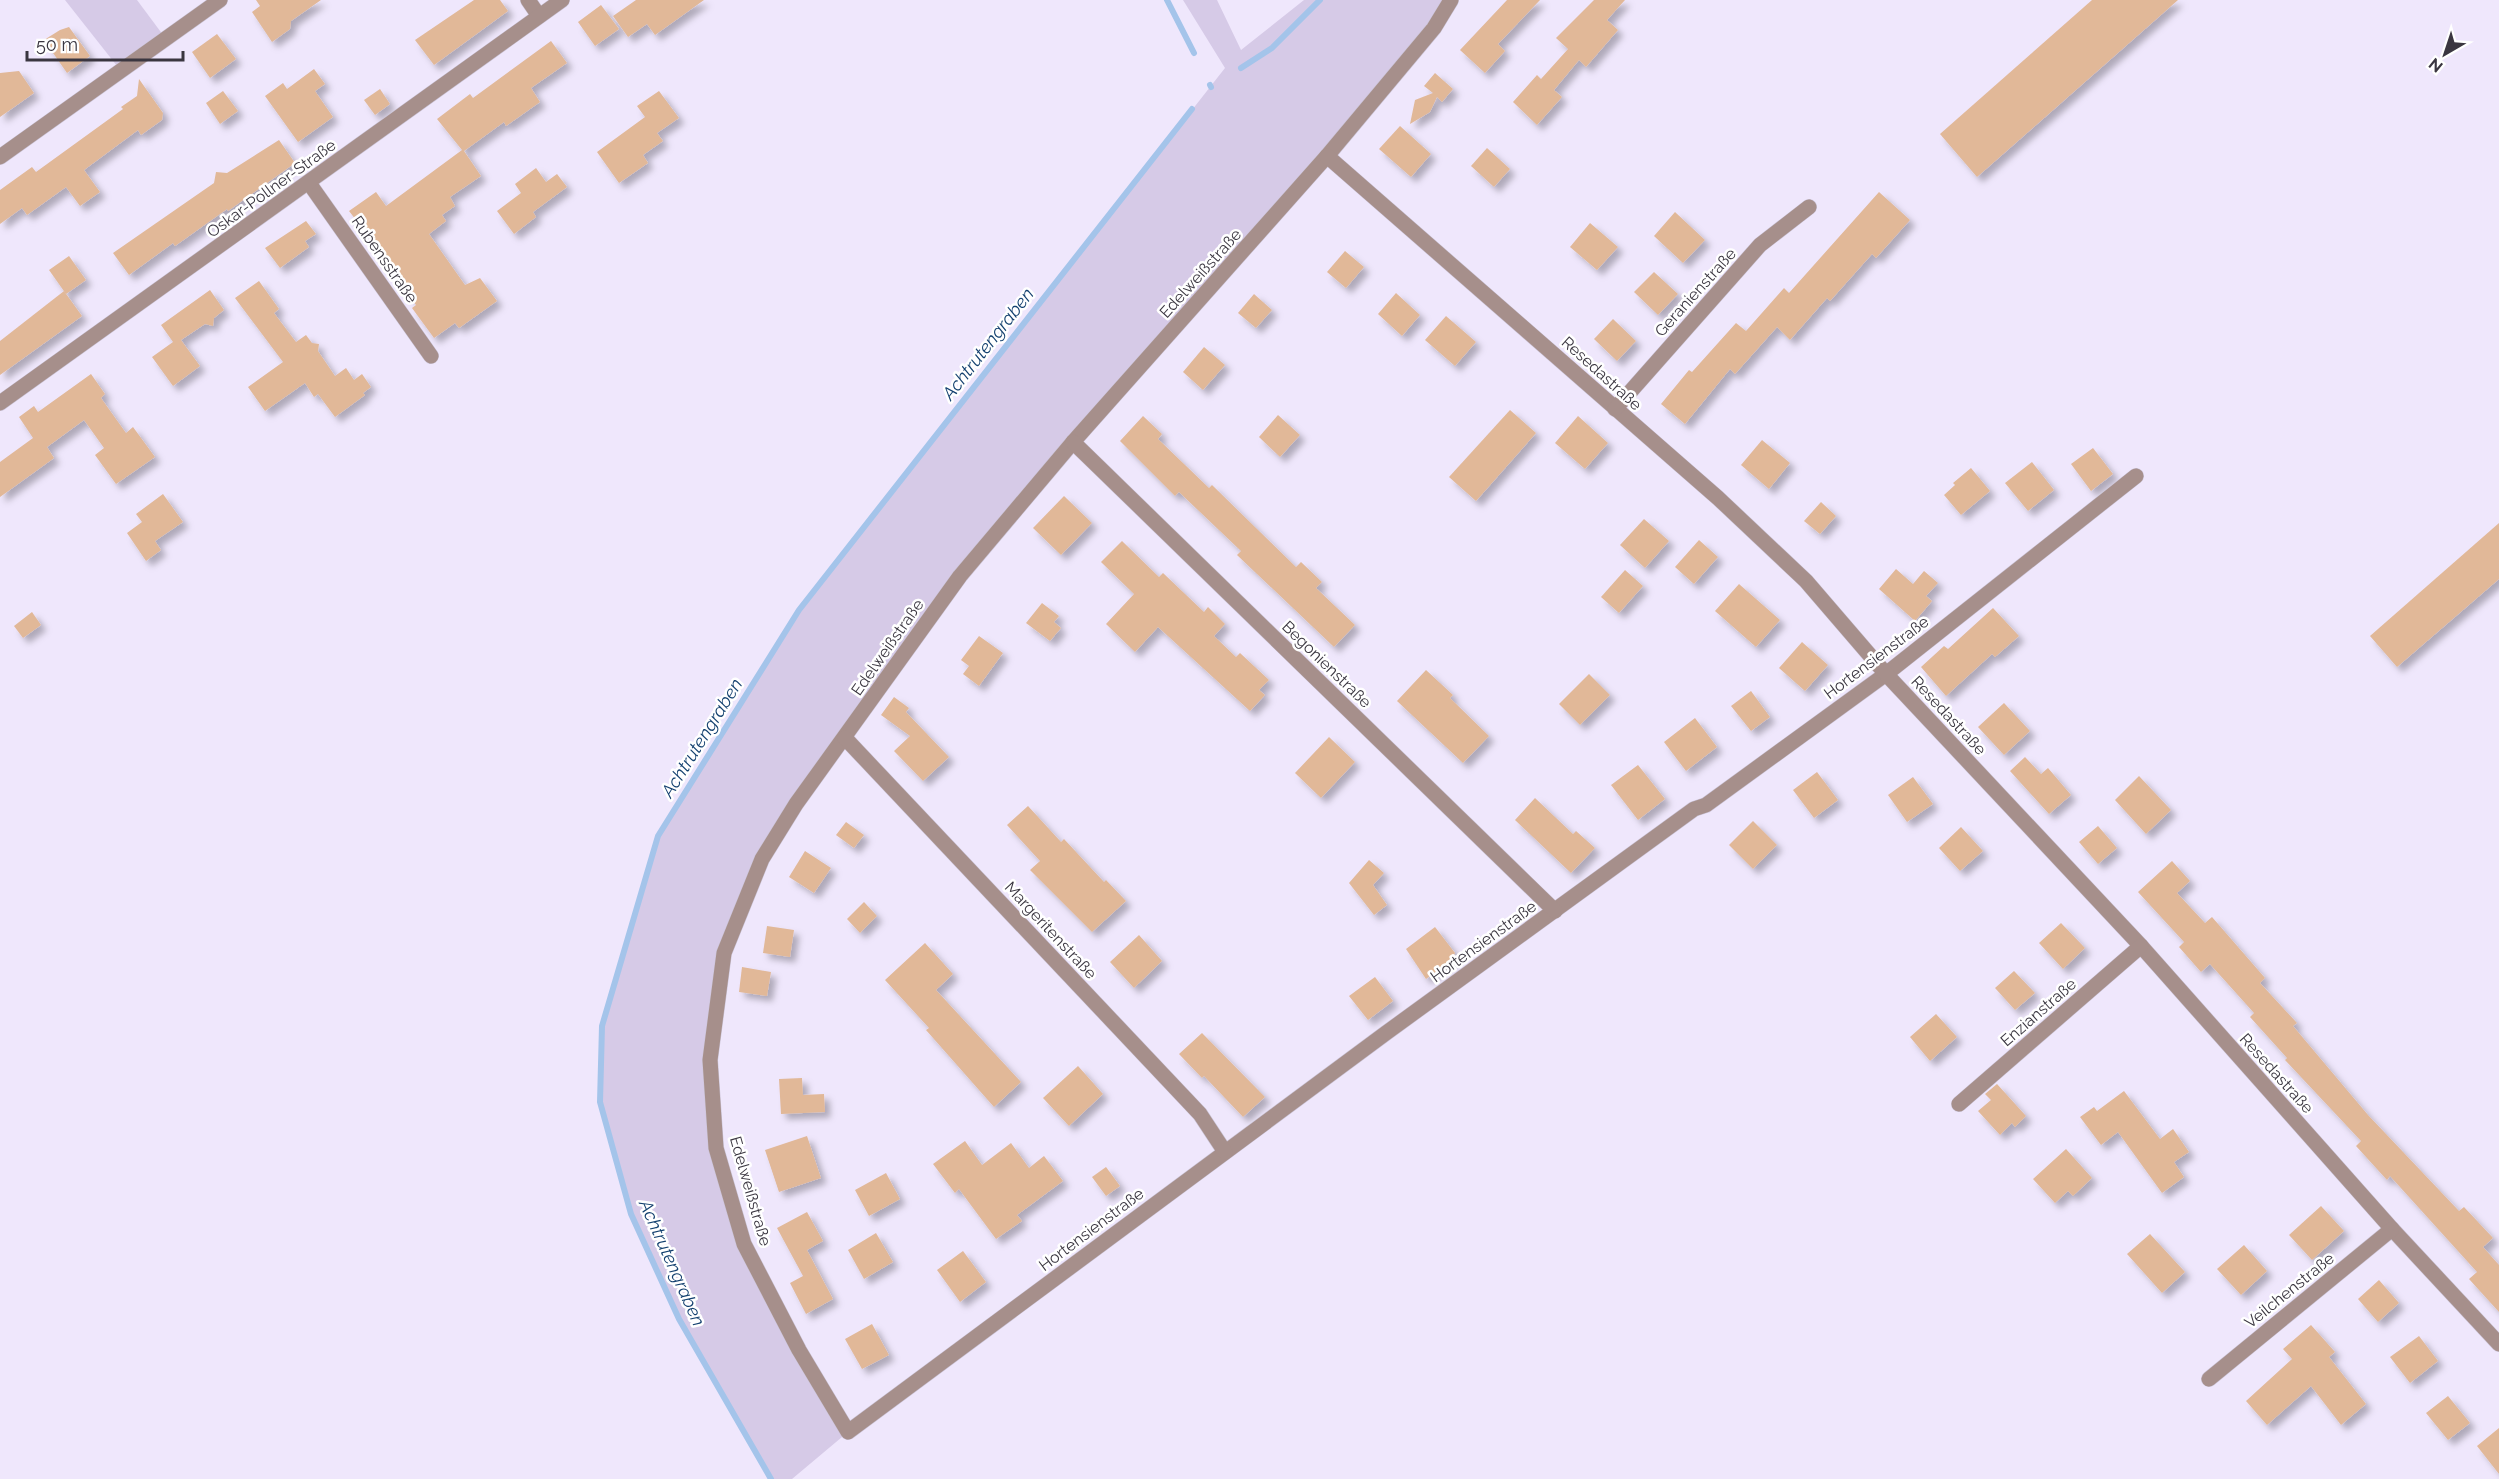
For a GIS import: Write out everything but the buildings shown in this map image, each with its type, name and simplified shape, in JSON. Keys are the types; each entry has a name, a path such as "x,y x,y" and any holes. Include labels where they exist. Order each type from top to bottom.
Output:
{"street":[{"path":"0,157 220,0"},
{"path":"528,0 539,16"},
{"name":"Oskar-Pollner-Straße","path":"0,404 562,0"},
{"name":"Edelweißstraße","path":"848,1432 799,1350 744,1244 716,1148 711,1060 724,953 762,859 796,804 960,576 1073,442 1327,156 1434,28 1451,0"},
{"name":"Resedastraße","path":"1327,156 1718,498 1806,581 1886,674 2141,946 2392,1229 2499,1344"},
{"name":"Rubensstraße","path":"309,183 431,356"},
{"name":"Geranienstraße","path":"1615,409 1760,245 1809,207"},
{"name":"Begonienstraße","path":"1073,442 1555,911"},
{"name":"Hortensienstraße","path":"848,1432 1555,911 1886,674 2136,476"},
{"name":"Margeritenstraße","path":"845,738 1200,1114 1225,1152"},
{"name":"Enzianstraße","path":"1959,1104 2141,946"},
{"name":"Veilchenstraße","path":"2209,1379 2392,1229"}],"shaded area":[{"path":"65,0 137,0 166,39 121,71"},
{"path":"1183,0 1217,0 1241,50 1304,0 1451,0 960,576 796,804 724,953 710,1060 716,1148 744,1244 848,1432 792,1479 771,1479 679,1319 631,1214 600,1102 602,1026 658,836 799,610 1225,68"}],"waterway":[{"path":"1167,0 1194,53"},
{"path":"1241,68 1272,48 1320,0"},
{"name":"Achtrutengraben","path":"771,1479 679,1319 631,1214 600,1102 602,1026 658,836 799,610 1192,109"}]}
